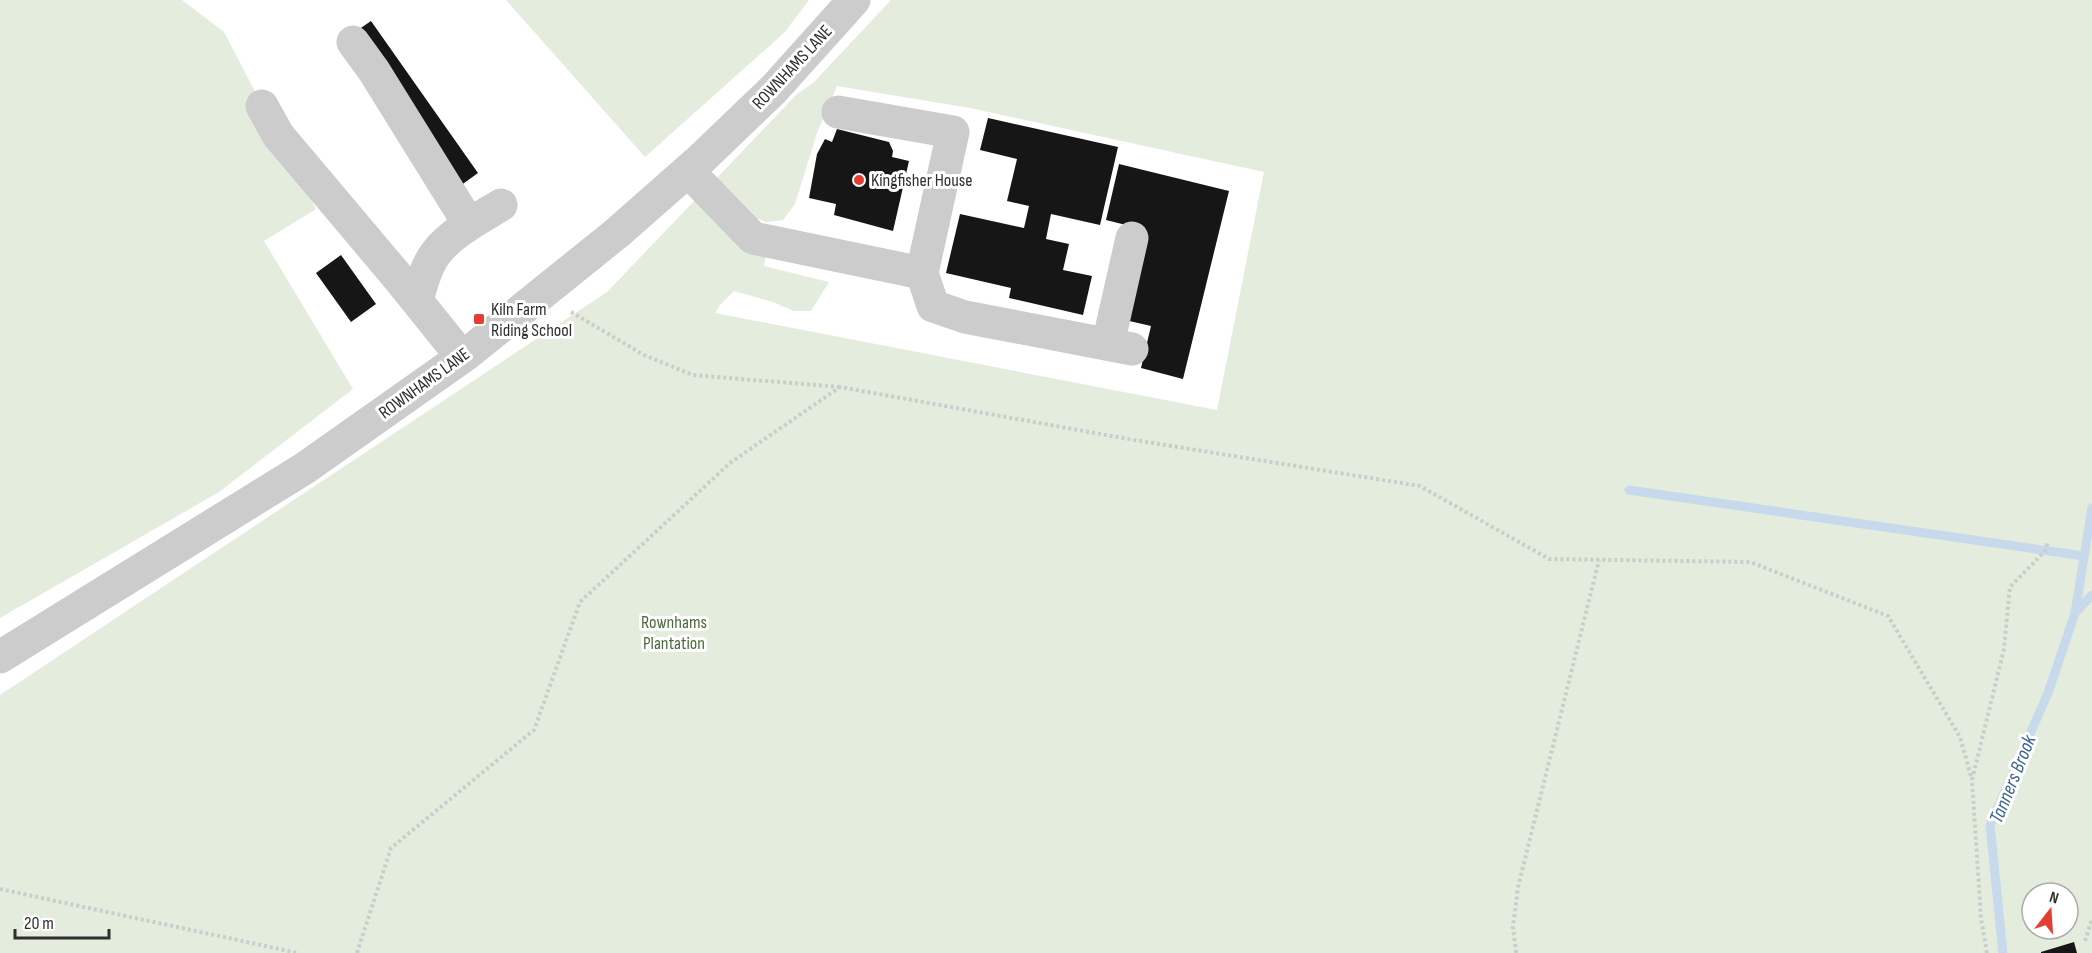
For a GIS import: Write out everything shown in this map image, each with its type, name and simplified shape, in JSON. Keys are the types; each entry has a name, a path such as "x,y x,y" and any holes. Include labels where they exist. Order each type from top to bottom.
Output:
{"street":[{"name":"ROWNHAMS LANE","path":"0,657 305,468 462,357 617,233 688,171 774,89 854,0"},
{"path":"353,42 374,70 469,224"},
{"path":"262,106 278,135 462,357"},
{"path":"838,112 953,132 922,273 933,306 964,317 1120,346 1132,238"},
{"path":"688,171 753,238 922,273"},
{"path":"417,301 422,279 436,252 469,224 501,205"}],"path":[{"path":"567,309 644,355 693,375 840,387 1128,439 1420,486 1550,559 1750,562 1888,616 1960,737 1972,780 1981,918 1987,953"},
{"path":"357,953 391,848 534,730 580,602 730,463 840,387"},
{"path":"1972,780 2004,649 2010,587 2045,551 2048,541"},
{"path":"1516,953 1513,927 1518,887 1599,560"},
{"path":"0,889 298,953"},
{"path":"2085,941 2092,919"}],"green space":[{"path":"0,0 182,0 224,32 316,209 264,241 353,389 219,492 0,618"},
{"path":"506,0 809,0 784,33 645,157"},
{"name":"Rownhams Plantation","path":"891,0 2092,0 2092,953 0,953 0,695 607,292 697,198 767,251 764,266 829,282 811,311 794,311 773,302 734,291 715,313 1217,410 1264,172 970,108 837,86 817,133 795,204 783,220 766,222 750,216 716,179 796,95 814,82"}],"building":[{"path":"371,21 478,173 460,186 352,34"},
{"path":"988,118 1118,147 1100,225 1051,214 1046,239 1069,244 1063,270 1092,276 1083,315 1009,298 1011,288 946,273 960,214 1024,228 1029,206 1007,201 1017,159 980,150"},
{"name":"Kingfisher House","path":"837,129 889,142 893,151 892,157 909,161 893,231 834,215 836,204 809,198 817,154 825,139 832,142"},
{"path":"1119,164 1229,191 1183,379 1141,368 1151,326 1125,320 1146,230 1106,220"},
{"path":"341,255 376,304 351,322 316,273"},
{"path":"2074,942 2077,953 2041,953 2041,952"}],"waterway":[{"path":"1629,490 2084,556"},
{"name":"Tanners Brook","path":"2003,953 1990,825 2048,693 2075,613 2092,508"},
{"path":"2075,613 2092,595"}],"place":[{"name":"Kingfisher House","path":"859,180"},
{"name":"Kiln Farm Riding School","path":"479,319"}]}
